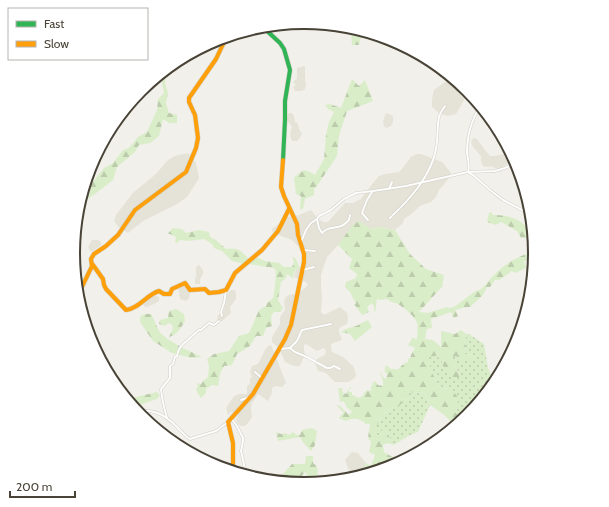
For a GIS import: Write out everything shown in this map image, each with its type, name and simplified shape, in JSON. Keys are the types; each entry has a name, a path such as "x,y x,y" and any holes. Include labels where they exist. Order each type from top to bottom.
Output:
{"street":[{"path":"144,410 161,414 190,439 216,431 230,420 251,397 280,348 290,325 303,270 304,259 297,224 282,191 281,183 285,101 290,70 284,49 268,32"},
{"path":"223,44 216,59 189,98 189,102 195,114 198,138 196,148 186,172 135,210 118,235 91,257 90,260 103,278 106,289 126,310 135,308 155,291 170,294 172,289 185,283 190,290 205,289 209,293 226,290"},
{"path":"390,218 408,200 431,167 436,149 439,117 445,106"},
{"path":"468,172 469,167 467,152 469,128 478,111"},
{"path":"301,242 306,229 311,223 344,199 356,193 406,186 468,172 495,171 511,165"},
{"path":"468,172 503,200 525,212"},
{"path":"389,189 392,182"},
{"path":"368,220 362,213 367,200 373,191"},
{"path":"222,316 220,312 224,304 226,290 235,273 270,242 278,231 289,208"},
{"path":"318,219 319,228 322,234 330,228 342,226 349,220 350,214"},
{"path":"303,250 315,251"},
{"path":"82,286 92,264"},
{"path":"303,270 314,267"},
{"path":"167,418 163,407 161,389 170,378 170,366 177,356 178,349 209,323 214,325 219,321"},
{"path":"290,348 297,341 302,330 331,324"},
{"path":"280,348 290,348 327,368 334,366 340,369"},
{"path":"255,372 263,379"},
{"path":"241,400 251,397"},
{"path":"230,420 233,443 233,466"},
{"path":"230,420 237,426 243,438 241,451 245,470"}],"shaded area":[{"path":"305,66 305,89 302,91 295,91 293,87 296,85 293,82 297,79 297,68"},
{"path":"445,82 449,82 465,97 456,114 447,116 439,113 432,107 434,90"},
{"path":"289,113 292,113 294,116 295,122 298,124 302,133 297,141 292,141 291,138 290,133 292,127 287,120"},
{"path":"387,113 393,116 393,122 391,126 386,128 383,122"},
{"path":"473,138 477,139 490,156 503,154 508,158 510,162 497,169 491,166 483,166 481,156 473,147 471,142"},
{"path":"188,153 196,163 199,178 187,197 177,204 143,221 128,233 118,226 114,221 116,215 133,193 156,174 168,160 175,156"},
{"path":"421,154 442,162 451,173 450,177 439,190 436,197 431,202 420,206 404,219 403,223 395,230 379,227 371,229 338,245 327,257 321,275 321,312 324,315 340,307 347,313 348,318 347,324 339,329 342,340 331,344 332,352 343,357 353,366 356,374 355,378 348,382 335,382 326,373 318,371 315,363 317,359 325,355 326,351 324,348 317,351 306,344 304,345 305,354 300,366 294,366 285,362 279,348 272,342 272,337 280,324 280,317 285,310 285,298 288,295 299,293 308,285 306,282 294,277 296,270 303,267 304,259 298,246 292,240 273,233 272,229 288,217 299,215 311,210 318,219 328,222 345,203 353,203 361,199 379,176 399,172 411,157"},
{"path":"92,240 99,240 101,245 92,252 88,247"},
{"path":"199,265 203,270 203,274 200,279 200,284 196,284 196,267"},
{"path":"184,284 188,285 190,294 186,301 180,299 178,287"},
{"path":"231,290 235,290 236,299 230,307 231,313 222,321 217,321 218,315 223,312 226,302 223,298"},
{"path":"154,295 159,297 159,301 147,307 144,306 141,302 144,297"},
{"path":"271,345 286,383 282,387 275,386 272,388 272,393 268,401 258,394 252,403 252,417 245,426 241,426 236,420 238,415 232,412 228,415 226,408 234,396 239,394 247,394 247,386 250,384 250,378 252,377 250,372 252,366 258,364 265,350"},
{"path":"352,452 358,453 366,463 364,469 350,474 345,460"}],"green space":[{"path":"351,34 361,36 359,45 352,45"},
{"path":"166,77 165,83 168,93 166,103 169,113 177,115 177,123 169,123 163,119 159,136 150,143 139,145 135,152 117,167 113,180 87,199 91,184 104,168 113,163 123,150 129,148 138,137 147,132 157,110 158,99 164,93 162,80"},
{"path":"352,79 359,86 365,80 373,101 347,111 339,136 337,156 314,189 314,195 305,199 303,209 300,209 301,196 296,194 294,178 304,170 315,175 324,159 326,135 329,122 334,112 328,109 325,105 330,104 341,108"},
{"path":"491,212 493,215 512,218 521,222 527,228 529,239 529,260 524,261 526,268 515,273 512,271 499,280 495,280 490,287 487,287 483,295 470,307 455,310 458,316 454,318 451,312 431,319 432,328 427,329 425,339 433,340 441,347 441,331 455,334 461,330 466,334 465,354 475,355 471,361 462,360 456,356 451,358 461,377 450,377 442,364 441,355 429,357 430,369 440,388 452,389 459,399 454,411 459,416 452,423 430,405 424,392 410,392 407,394 409,399 402,400 402,403 396,409 391,408 381,416 375,427 377,436 382,434 382,427 387,427 386,431 394,445 388,443 383,445 384,452 394,458 393,460 359,471 360,468 364,469 366,463 371,466 375,455 369,452 371,442 368,438 370,424 366,424 357,419 346,421 339,418 344,413 337,405 349,415 352,411 347,408 343,401 340,402 338,388 342,388 343,393 346,394 350,387 352,388 349,389 349,392 352,392 352,395 358,398 363,396 367,390 371,391 374,381 378,385 383,386 380,372 386,379 386,365 391,369 397,370 403,364 408,362 408,358 410,359 415,348 408,345 413,337 417,339 417,324 414,317 405,309 387,299 377,299 375,312 372,303 367,307 369,312 362,315 354,304 356,304 350,292 345,287 346,282 356,278 357,274 349,268 352,259 338,245 352,226 359,221 371,229 379,227 395,230 410,254 426,269 444,275 442,287 419,312 428,313 447,307 454,307 477,290 478,291 483,288 494,275 506,265 528,253 528,238 521,238 517,231 501,222 496,225 487,222 489,213"},
{"path":"173,228 182,229 186,233 199,230 209,232 210,237 226,249 238,250 248,258 244,264 232,261 222,251 214,248 212,244 204,239 189,241 180,240 177,243 175,242 176,237 167,234"},
{"path":"292,256 296,259 300,269 296,269 293,276 294,279 287,274 286,278 281,282 278,300 283,308 280,312 274,312 271,316 272,326 266,328 263,336 256,336 250,346 237,354 232,365 224,366 220,374 218,386 212,385 206,389 206,393 201,398 196,388 198,387 197,383 201,384 208,377 209,365 207,359 214,354 229,351 239,336 249,333 259,310 266,306 267,303 273,298 276,271 274,268 249,264 251,259 256,257 265,261 279,263 284,267 292,267 294,262"},
{"path":"176,309 184,314 185,321 177,333 169,337 173,328 172,325 169,323 164,326 159,324 160,320 168,318 169,311"},
{"path":"144,314 151,314 159,331 167,338 179,346 202,357 192,358 172,353 153,341 140,322 140,317"},
{"path":"368,320 372,327 355,341 350,334 341,332 346,329"},
{"path":"466,334 469,334 484,344 488,368 492,377 473,402 459,416 454,411 452,389 440,388 430,369 428,357 441,355 461,377 451,358 456,356 462,360 475,355 465,354"},
{"path":"157,392 160,395 157,399 139,405 133,398"},
{"path":"410,392 424,392 430,405 418,432 408,436 394,445 382,427 382,434 377,436 375,427 381,416 402,400 409,399 406,394"},
{"path":"312,428 317,431 315,445 311,451 300,437 278,441 276,432 289,435 293,432 300,435 302,430"},
{"path":"306,456 313,456 313,463 318,470 316,478 308,478 305,472 300,478 277,476 282,475 292,464 305,464"}],"traffic: fast":[{"path":"268,32 284,49 290,70 285,101 283,160"}],"traffic: slow":[{"path":"82,286 92,266 91,259 94,254 118,235 135,210 186,172 196,148 198,138 195,115 189,102 189,98 216,59 223,44"},
{"path":"233,466 233,443 228,422 253,394 285,339 291,325 304,262 304,254 298,235 297,224 281,187 283,160"},
{"path":"93,265 103,279 106,289 126,310 135,307 154,293 159,291 164,294 170,294 172,289 185,283 190,290 205,289 209,293 219,292 226,290 235,273 262,250 278,231 289,209"}]}
